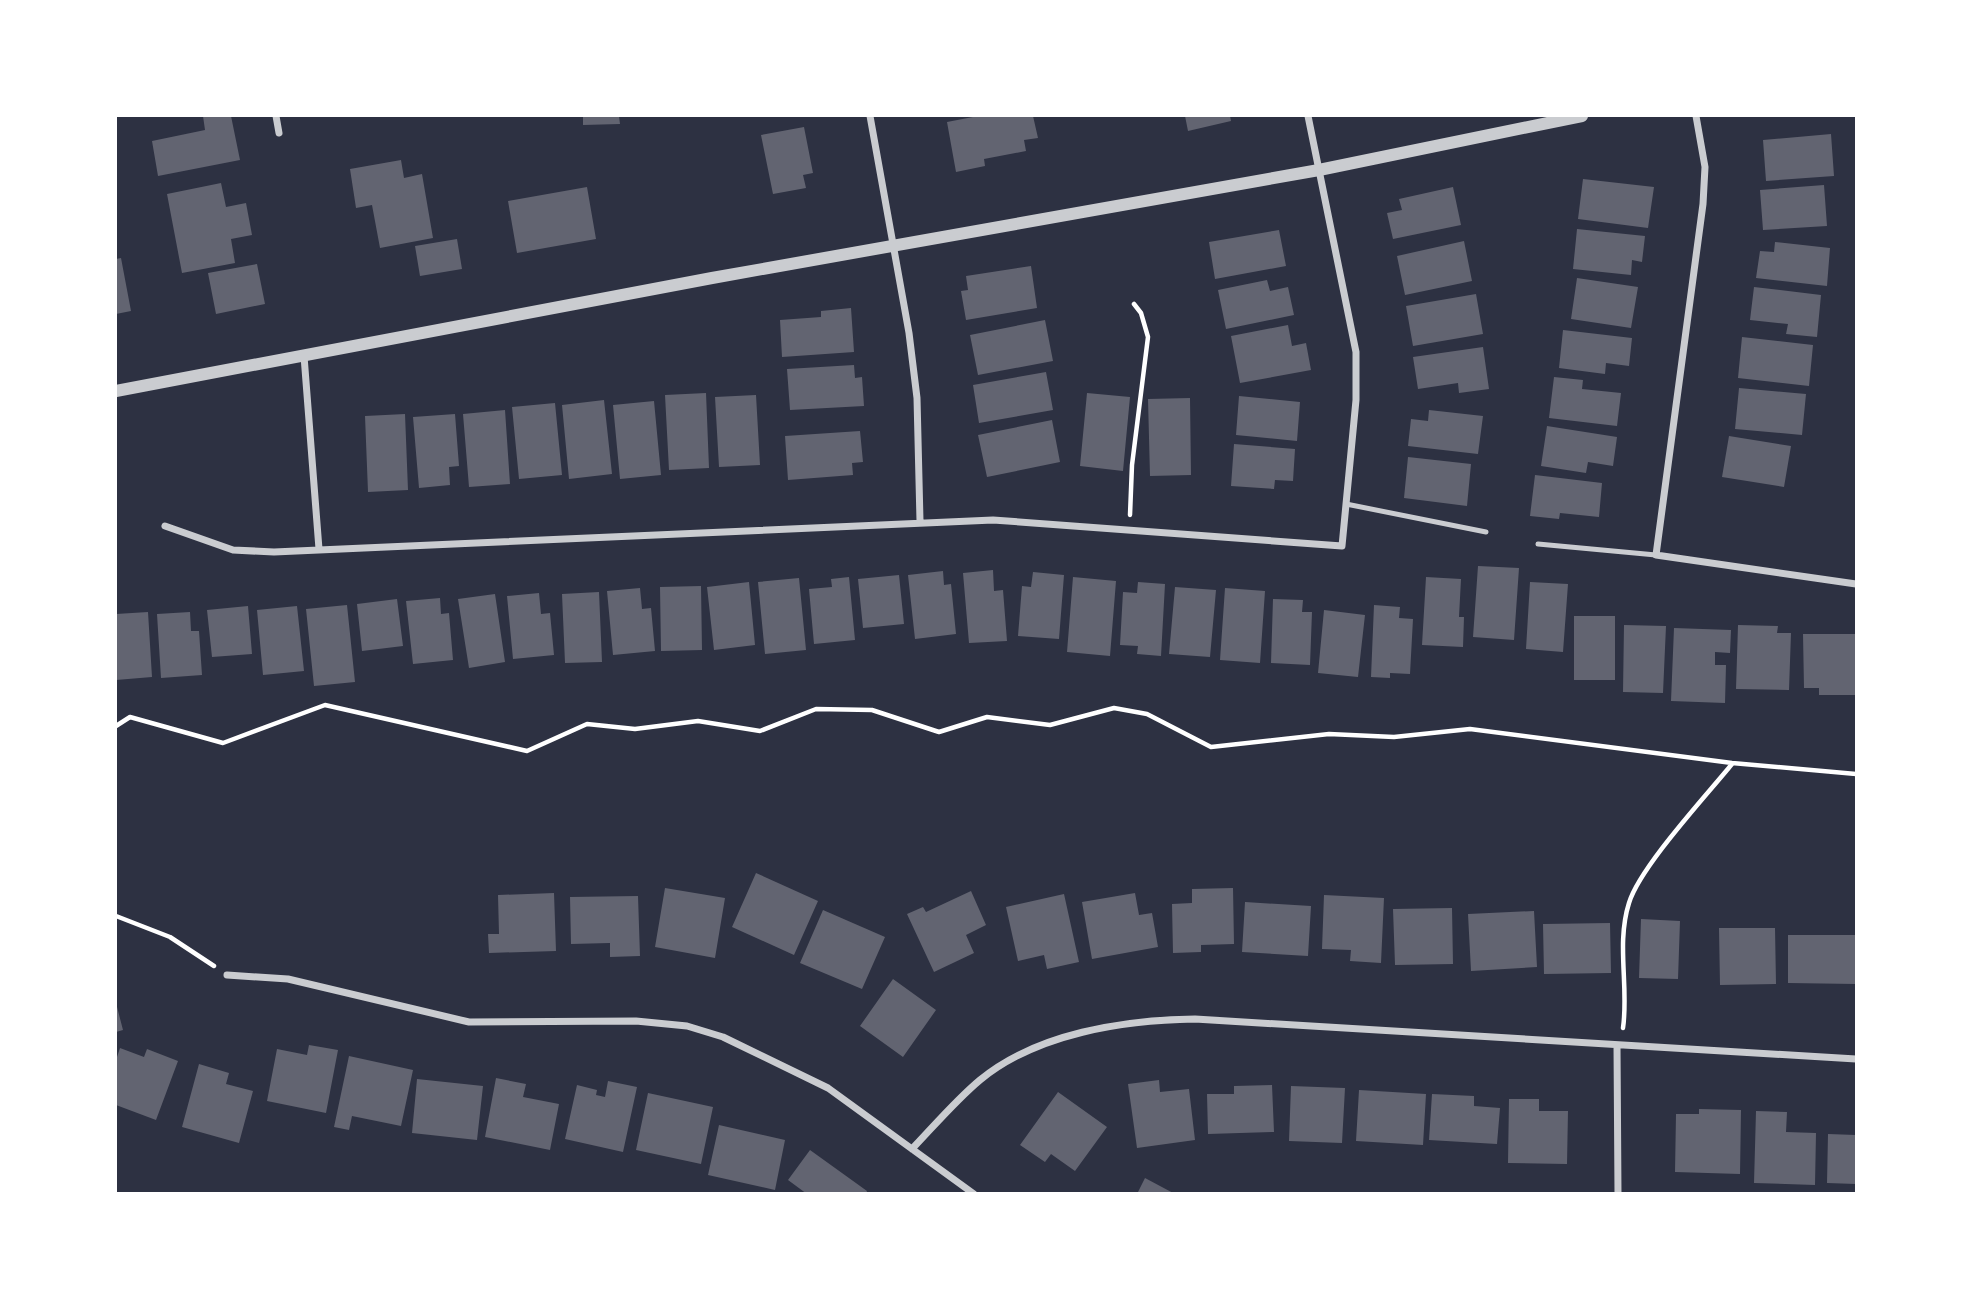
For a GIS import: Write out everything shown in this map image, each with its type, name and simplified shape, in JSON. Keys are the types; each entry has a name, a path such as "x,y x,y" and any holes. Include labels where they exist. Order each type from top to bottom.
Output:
{"street":[{"path":"276,116 279,133"},
{"path":"870,116 895,246 917,398 920,521"},
{"path":"165,526 233,550 274,552 920,521 993,520 1342,546 1356,400 1356,352 1308,116"},
{"path":"116,391 1319,170 1582,116"},
{"path":"1696,116 1705,167 1703,204 1656,555 1857,584"},
{"path":"304,356 319,549"},
{"path":"227,975 288,979 469,1023 636,1021 687,1026 723,1037 828,1088 974,1194"},
{"path":"912,1149 981,1079 1033,1049 1130,1023 1195,1019 1857,1059"},
{"path":"1617,1045 1618,1194"}],"lane":[{"path":"1346,504 1486,532"},
{"path":"1538,544 1656,555"}],"path":[{"path":"1128,530 1132,465 1148,337 1141,313 1134,304"},
{"path":"116,726 130,717 223,743 326,705 527,751 587,724 635,729 698,721 760,731 816,709 872,710 939,732 987,717 1050,724 1114,708 1147,714 1211,747 1328,734 1394,737 1470,729 1732,763 1857,775"},
{"path":"1617,1045 1624,1025 1621,969 1629,902 1655,860 1732,763"},
{"path":"116,916 170,937 227,975"}],"building":[{"path":"203,116 231,116 240,160 158,176 152,141 205,130"},
{"path":"583,116 619,116 620,124 583,125"},
{"path":"978,116 1033,116 1038,138 1024,140 1026,151 984,159 985,166 956,172 947,122"},
{"path":"1185,116 1230,116 1231,121 1188,131"},
{"path":"804,127 813,173 803,175 806,188 773,194 761,135"},
{"path":"1831,134 1834,176 1766,181 1763,140"},
{"path":"401,160 404,178 422,174 433,238 380,248 372,205 356,208 350,169"},
{"path":"1583,179 1654,187 1648,228 1578,219"},
{"path":"221,183 226,207 246,203 252,235 231,239 235,263 182,273 167,194"},
{"path":"1824,185 1827,226 1763,230 1760,190"},
{"path":"587,187 596,239 517,253 508,201"},
{"path":"1453,187 1461,225 1393,239 1387,213 1402,210 1399,199"},
{"path":"1577,229 1645,236 1642,262 1632,260 1631,275 1573,269"},
{"path":"1279,230 1286,266 1215,279 1209,242"},
{"path":"457,239 462,269 420,276 415,246"},
{"path":"1464,241 1472,281 1405,295 1397,256"},
{"path":"1775,242 1830,248 1827,286 1756,278 1760,251 1774,252"},
{"path":"121,258 131,311 116,314 116,259"},
{"path":"257,264 265,304 216,314 208,273"},
{"path":"1031,266 1037,308 966,320 961,291 968,290 966,276"},
{"path":"1577,278 1638,287 1631,328 1571,319"},
{"path":"1267,280 1270,291 1288,287 1294,315 1226,329 1218,290"},
{"path":"1754,287 1821,295 1817,337 1786,334 1788,324 1750,320"},
{"path":"1476,294 1483,334 1413,346 1406,306"},
{"path":"851,308 854,352 782,357 780,320 821,317 821,311"},
{"path":"1045,320 1053,361 978,375 970,335"},
{"path":"1288,325 1292,346 1306,343 1311,370 1240,383 1231,336"},
{"path":"1563,330 1632,338 1629,366 1606,363 1605,374 1559,368"},
{"path":"1742,337 1813,345 1809,386 1738,378"},
{"path":"1483,347 1489,389 1459,393 1458,383 1418,389 1413,357"},
{"path":"854,365 855,378 862,377 864,406 790,410 787,369"},
{"path":"1046,372 1053,410 979,423 973,385"},
{"path":"1554,377 1583,380 1582,389 1621,393 1617,426 1549,418"},
{"path":"1739,388 1806,394 1802,435 1735,429"},
{"path":"706,393 709,468 669,470 665,395"},
{"path":"1087,393 1130,397 1123,471 1080,466"},
{"path":"756,395 760,465 719,467 715,397"},
{"path":"1239,396 1300,402 1297,441 1236,435"},
{"path":"1190,398 1191,475 1150,476 1148,399"},
{"path":"604,400 612,474 569,479 562,405"},
{"path":"654,401 661,475 620,479 613,405"},
{"path":"555,403 562,475 519,479 512,407"},
{"path":"505,410 510,484 469,487 463,414"},
{"path":"1429,410 1483,416 1478,454 1408,446 1411,419 1428,421"},
{"path":"405,414 408,490 368,492 365,416"},
{"path":"455,414 459,466 449,467 450,485 419,488 413,417"},
{"path":"1052,420 1060,462 987,477 978,435"},
{"path":"1547,426 1617,437 1613,466 1588,462 1586,473 1541,466"},
{"path":"860,431 863,462 852,463 853,475 788,480 785,436"},
{"path":"1729,436 1791,446 1784,487 1722,477"},
{"path":"1234,444 1295,449 1293,481 1275,480 1274,489 1231,486"},
{"path":"1408,457 1471,464 1467,506 1404,498"},
{"path":"1535,475 1602,483 1599,517 1560,513 1559,519 1530,516"},
{"path":"1478,566 1519,568 1514,640 1473,637"},
{"path":"993,570 994,591 1003,590 1007,641 969,643 963,573"},
{"path":"943,571 944,585 951,584 956,634 915,639 908,575"},
{"path":"1033,572 1064,575 1059,639 1018,636 1022,586 1031,587"},
{"path":"899,575 904,624 863,628 858,579"},
{"path":"849,577 855,640 814,644 809,589 832,587 831,579"},
{"path":"1073,577 1116,581 1110,656 1067,652"},
{"path":"1426,577 1461,579 1459,617 1464,617 1463,647 1422,645"},
{"path":"799,578 806,650 765,654 758,582"},
{"path":"749,582 755,645 714,650 707,587"},
{"path":"1138,582 1165,584 1161,656 1137,654 1138,646 1120,645 1123,592 1137,593"},
{"path":"1530,582 1568,584 1563,652 1526,649"},
{"path":"701,586 702,650 661,651 660,587"},
{"path":"1175,587 1216,590 1210,657 1169,654"},
{"path":"640,588 642,609 651,608 655,651 613,655 607,591"},
{"path":"1225,588 1265,591 1260,663 1220,660"},
{"path":"599,592 602,662 565,663 562,594"},
{"path":"539,593 541,614 550,613 554,655 513,659 507,596"},
{"path":"495,594 505,662 469,668 458,599"},
{"path":"440,598 441,614 449,613 453,660 413,664 406,601"},
{"path":"397,599 403,646 362,651 357,604"},
{"path":"1273,599 1303,600 1302,612 1312,612 1310,665 1271,663"},
{"path":"347,605 355,682 314,686 306,609"},
{"path":"1374,605 1400,607 1399,618 1413,619 1410,674 1390,673 1390,678 1371,677"},
{"path":"248,606 252,654 212,657 207,610"},
{"path":"297,606 304,671 263,675 257,610"},
{"path":"1324,610 1365,615 1358,677 1318,673"},
{"path":"148,612 152,677 116,680 116,614"},
{"path":"190,612 191,631 199,631 202,675 161,678 157,614"},
{"path":"1574,616 1615,616 1615,680 1574,680"},
{"path":"1624,625 1666,626 1663,693 1623,692"},
{"path":"1738,625 1778,626 1777,633 1791,633 1789,690 1736,689"},
{"path":"1674,628 1731,630 1730,653 1715,652 1715,665 1726,665 1725,703 1671,701"},
{"path":"1803,634 1856,634 1856,695 1819,695 1819,688 1804,688"},
{"path":"756,873 818,901 794,955 732,927"},
{"path":"665,888 725,898 715,958 655,947"},
{"path":"1233,888 1234,944 1201,945 1201,952 1173,953 1172,904 1192,903 1192,889"},
{"path":"971,891 986,925 966,935 974,953 934,972 907,914 923,907 926,912"},
{"path":"554,893 556,951 489,953 488,934 499,934 498,895"},
{"path":"1135,893 1139,915 1152,913 1158,947 1092,959 1082,902"},
{"path":"1064,894 1079,962 1047,969 1044,955 1018,961 1006,907"},
{"path":"1324,895 1384,898 1381,963 1350,961 1351,950 1322,949"},
{"path":"638,896 640,956 610,957 610,943 571,944 570,897"},
{"path":"1245,902 1311,906 1308,956 1242,952"},
{"path":"1452,908 1453,964 1395,965 1393,909"},
{"path":"823,910 885,937 862,989 800,963"},
{"path":"1534,911 1537,967 1471,971 1468,914"},
{"path":"1641,919 1680,921 1678,979 1639,978"},
{"path":"1610,923 1611,973 1544,974 1543,924"},
{"path":"1719,928 1775,928 1776,984 1720,985"},
{"path":"1788,935 1856,935 1856,984 1788,983"},
{"path":"893,979 936,1010 903,1057 860,1026"},
{"path":"116,1003 123,1030 116,1032"},
{"path":"309,1045 338,1050 326,1113 267,1101 277,1049 307,1055"},
{"path":"120,1048 144,1057 147,1049 178,1061 156,1120 116,1105 116,1060"},
{"path":"349,1056 413,1070 401,1126 352,1116 349,1130 334,1127"},
{"path":"199,1064 229,1073 226,1084 253,1091 239,1143 182,1127"},
{"path":"496,1078 526,1084 523,1097 559,1104 550,1150 485,1137"},
{"path":"417,1079 483,1086 477,1140 412,1133"},
{"path":"1159,1080 1160,1092 1189,1089 1195,1140 1137,1148 1128,1084"},
{"path":"608,1081 637,1087 623,1152 565,1139 577,1085 597,1090 596,1095 605,1097"},
{"path":"1272,1085 1274,1132 1208,1134 1207,1094 1234,1094 1234,1086"},
{"path":"1291,1086 1345,1088 1342,1143 1289,1141"},
{"path":"1359,1090 1426,1094 1423,1145 1356,1141"},
{"path":"1058,1092 1107,1127 1075,1171 1051,1154 1045,1162 1020,1145"},
{"path":"648,1093 713,1107 701,1164 636,1150"},
{"path":"1432,1094 1474,1096 1474,1106 1500,1108 1497,1144 1429,1140"},
{"path":"1509,1099 1539,1099 1539,1111 1568,1111 1567,1164 1508,1163"},
{"path":"1699,1109 1741,1110 1740,1174 1675,1172 1676,1114 1699,1114"},
{"path":"1756,1111 1787,1112 1786,1132 1816,1133 1815,1185 1754,1183"},
{"path":"719,1125 785,1140 775,1190 708,1175"},
{"path":"1828,1134 1856,1135 1856,1184 1827,1183"},
{"path":"810,1150 867,1191 866,1194 807,1194 788,1180"},
{"path":"1145,1178 1175,1194 1137,1194"}]}
